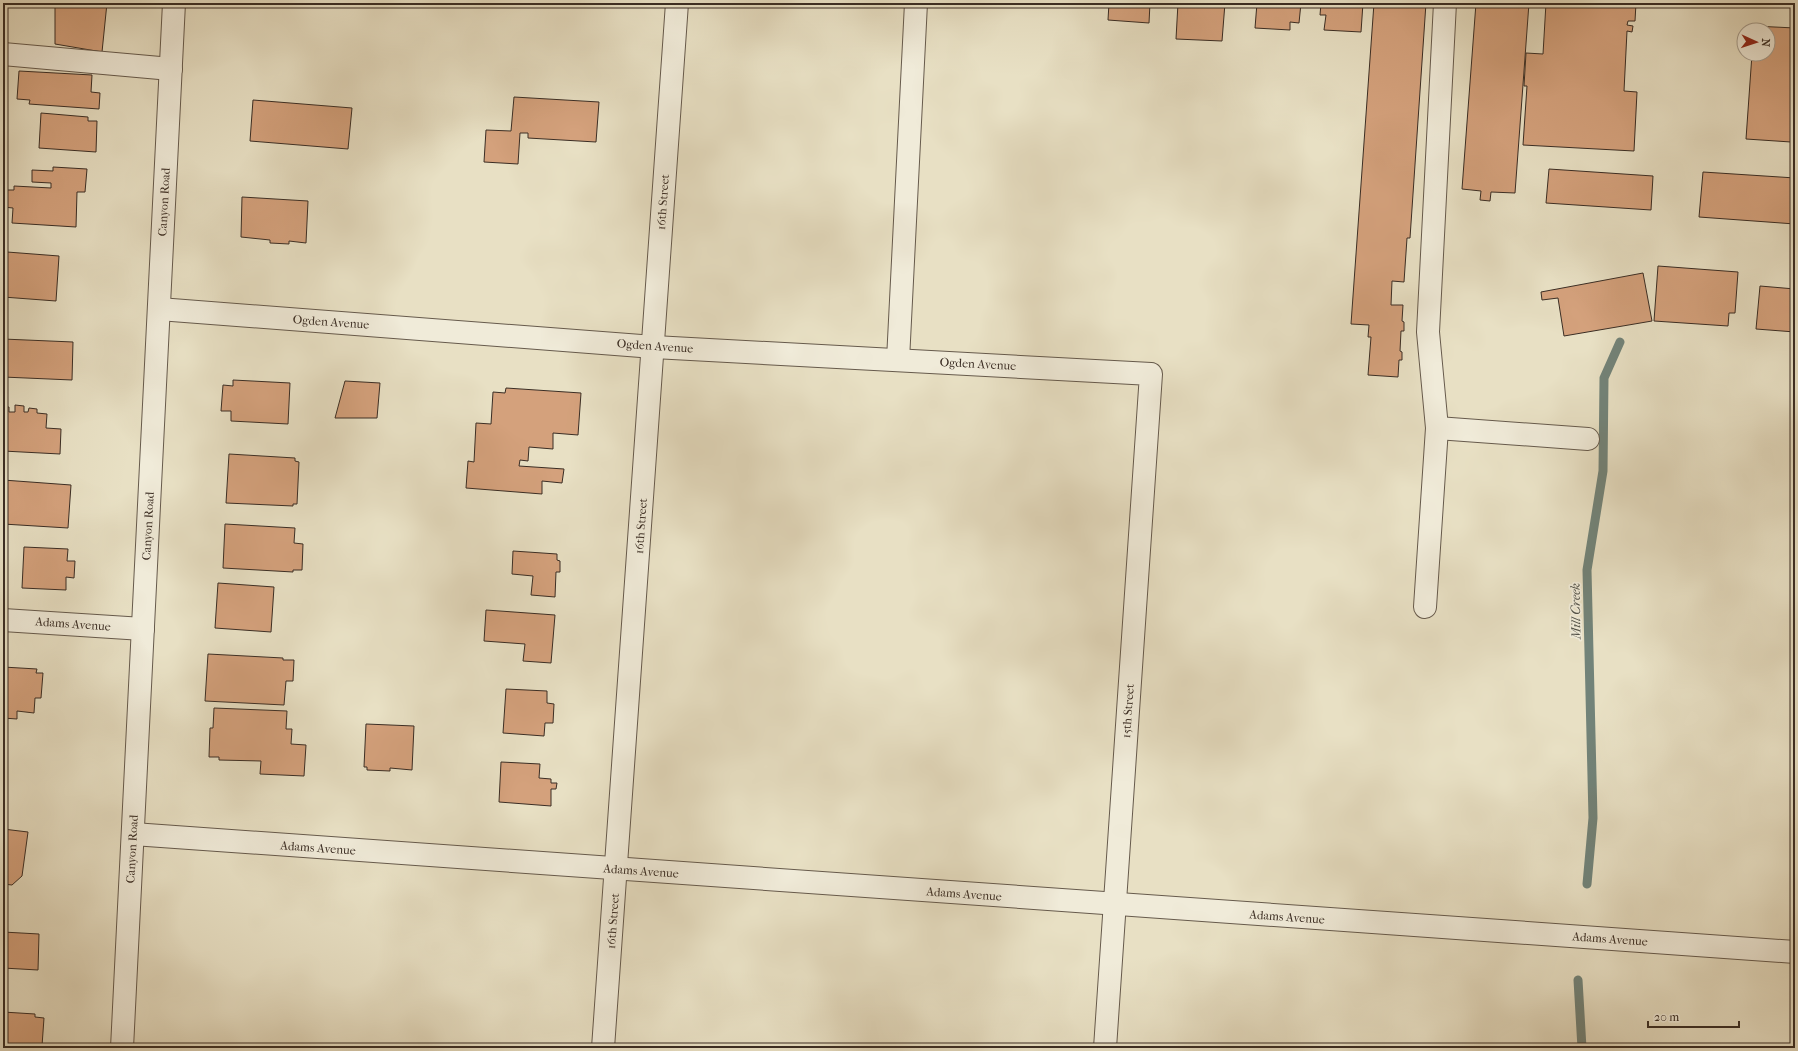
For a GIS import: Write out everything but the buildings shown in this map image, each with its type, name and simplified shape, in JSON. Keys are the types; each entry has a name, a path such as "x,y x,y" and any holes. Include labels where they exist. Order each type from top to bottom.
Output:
{"street":[{"name":"Canyon Road","path":"122,1048 174,3"},
{"name":"16th Street","path":"603,1048 617,870 677,3"},
{"path":"898,360 916,3"},
{"path":"1425,607 1437,428 1428,332 1445,3"},
{"path":"3,54 171,68"},
{"name":"Ogden Avenue","path":"159,309 654,347 1151,374"},
{"name":"15th Street","path":"1105,1048 1151,374"},
{"path":"1437,428 1588,439"},
{"name":"Adams Avenue","path":"3,620 143,629"},
{"name":"Adams Avenue","path":"133,834 617,870 1795,952"}],"waterway":[{"name":"Mill Creek","path":"1587,884 1593,818 1587,570 1603,471 1604,378 1620,342"},
{"name":"Mill Creek","path":"1578,980 1582,1048"}]}
